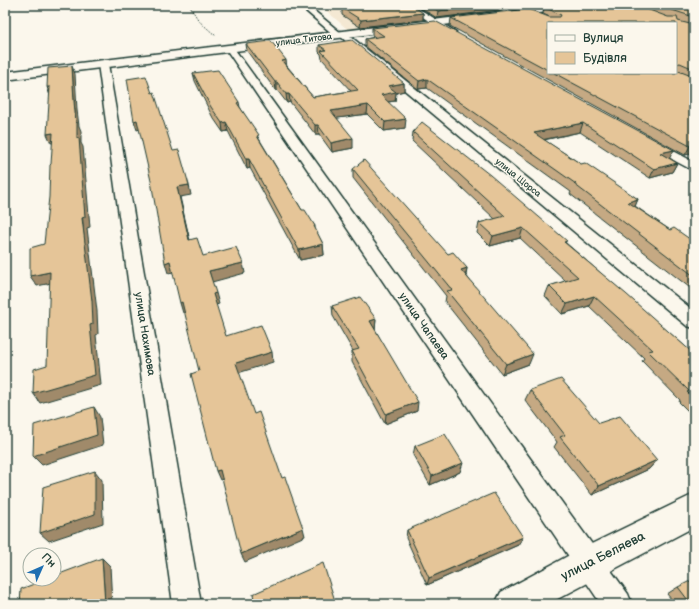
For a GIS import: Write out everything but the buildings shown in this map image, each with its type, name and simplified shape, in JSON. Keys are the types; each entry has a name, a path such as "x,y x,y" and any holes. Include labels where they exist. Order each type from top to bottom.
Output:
{"main road":[{"name":"улица Титова","path":"5,76 103,64 225,44 340,35 578,5"},
{"name":"улица Беляева","path":"514,604 589,563 694,510"}],"street":[{"name":"улица Щорса","path":"303,5 694,322"},
{"path":"408,5 436,23 464,38"},
{"path":"496,5 513,13"},
{"path":"526,11 540,17"},
{"name":"улица Чапаева","path":"225,44 618,604"},
{"name":"улица Нахимова","path":"103,64 187,604"},
{"path":"645,140 694,167"}],"path":[{"path":"189,5 199,21 225,44"}],"shaded area":[{"path":"320,5 396,5 421,20 347,29"}]}
